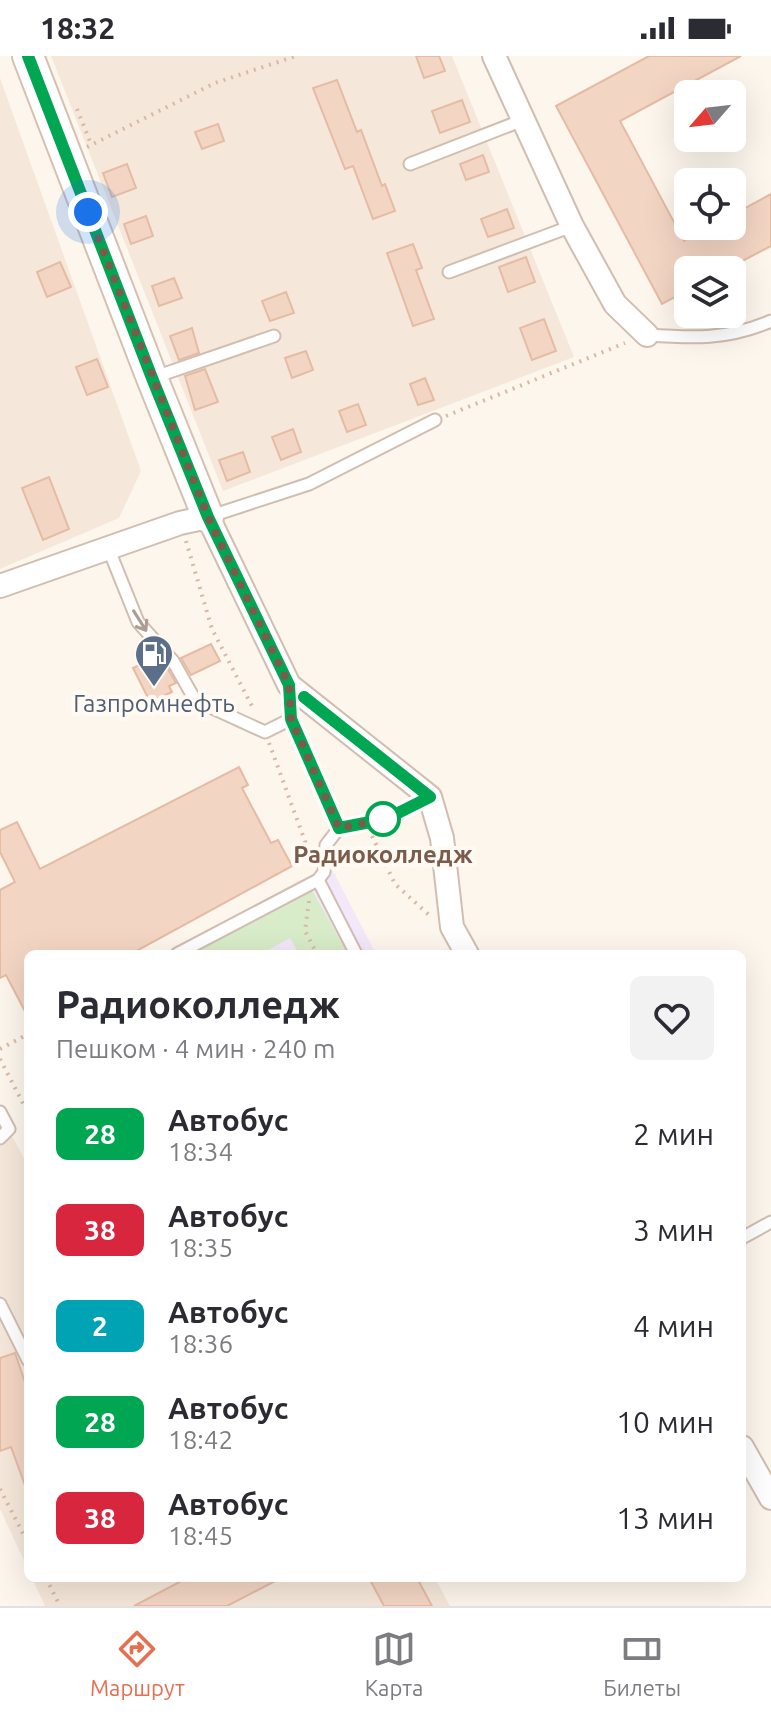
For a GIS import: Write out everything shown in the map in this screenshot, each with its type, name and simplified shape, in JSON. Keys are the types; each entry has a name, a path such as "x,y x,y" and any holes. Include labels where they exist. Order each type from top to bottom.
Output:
{"street":[{"path":"28,56 208,517 289,685 430,797 442,838 452,927 465,950"},
{"path":"494,56 572,226 615,304 647,335"},
{"path":"0,586 180,523 208,517"},
{"path":"746,1454 771,1498"}],"lane":[{"path":"410,164 523,120"},
{"path":"449,272 572,226"},
{"path":"647,335 704,339 756,328 771,321"},
{"path":"152,378 274,336"},
{"path":"208,517 309,484 435,420"},
{"path":"109,550 138,622 173,661 195,700 265,732 291,719"},
{"path":"289,685 291,719 339,828"},
{"path":"185,950 318,880 324,872 326,845 339,828 386,819 430,797"},
{"path":"318,880 354,950"},
{"path":"0,1112 9,1129 0,1138"},
{"path":"746,1236 771,1222"},
{"path":"0,1304 24,1352"}],"path":[{"path":"67,157 215,83 296,56"},
{"path":"435,420 625,343"},
{"path":"366,823 395,884 436,920"},
{"path":"0,1049 24,1036"},
{"path":"0,1059 24,1105"},
{"path":"0,1489 24,1535"},
{"path":"48,1582 60,1606"}],"shaded area":[{"path":"51,56 452,56 574,357 223,491"},
{"path":"0,78 141,471 119,518 0,569"},
{"path":"332,869 374,950 176,950"},
{"path":"0,1113 24,1158 24,1560 0,1509"},
{"path":"34,1582 437,1582 450,1606 45,1606"}],"green space":[{"path":"312,890 346,950 297,950 290,938 268,950 199,950"}],"building":[{"path":"416,56 439,56 445,71 424,78"},
{"path":"649,56 741,56 696,80 674,80 674,92 620,121 674,222 674,240 746,240 746,207 771,194 771,246 746,259 746,256 674,256 674,298 662,304 556,106"},
{"path":"337,80 357,132 361,130 395,211 373,219 353,166 345,169 313,88"},
{"path":"462,100 470,122 440,133 432,111"},
{"path":"218,124 224,141 202,149 195,132"},
{"path":"483,155 489,172 466,180 460,164"},
{"path":"127,164 136,188 112,197 103,173"},
{"path":"507,209 514,228 488,237 481,219"},
{"path":"146,216 153,236 131,244 124,224"},
{"path":"413,244 422,268 416,270 434,319 413,326 387,253"},
{"path":"526,257 535,282 508,292 499,267"},
{"path":"60,262 71,287 47,297 37,272"},
{"path":"174,278 182,298 159,306 152,286"},
{"path":"286,292 294,313 270,321 262,301"},
{"path":"544,319 556,351 532,360 520,328"},
{"path":"192,328 199,353 179,360 170,336"},
{"path":"306,351 313,370 292,378 285,358"},
{"path":"97,359 108,387 87,395 76,367"},
{"path":"205,369 218,402 195,410 185,376"},
{"path":"425,378 434,400 418,405 410,384"},
{"path":"358,404 366,425 347,432 339,411"},
{"path":"293,429 301,452 281,460 272,437"},
{"path":"243,452 250,472 227,481 219,460"},
{"path":"49,477 69,529 43,540 22,488"},
{"path":"211,644 220,661 191,675 181,658"},
{"path":"154,658 160,669 166,666 176,683 169,686 172,692 150,702 133,668"},
{"path":"239,767 248,785 242,788 271,843 278,840 292,866 138,950 24,950 24,1009 6,975 0,978 0,890 15,882 0,852 0,830 17,822 40,869"},
{"path":"15,1353 24,1379 24,1483 11,1447 0,1451 0,1358"},
{"path":"179,1582 273,1582 227,1606 134,1606"},
{"path":"371,1582 419,1582 432,1606 384,1606"}],"bus line":[{"name":"28","path":"28,56 208,517 289,685 291,719 339,828 386,819 430,797 304,697"}],"place":[{"name":"Газпромнефть","path":"154,688"},
{"name":"Радиоколледж","path":"383,819"}],"route":[{"path":"88,212 208,517 289,685 291,719 339,828 386,819 383,819"}]}
